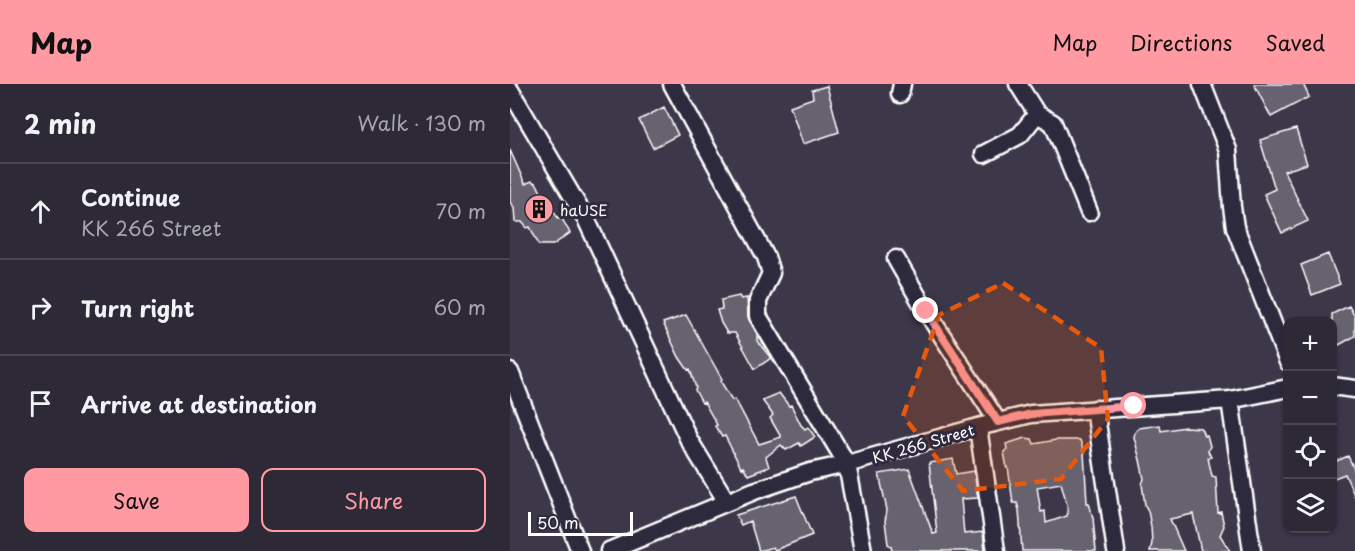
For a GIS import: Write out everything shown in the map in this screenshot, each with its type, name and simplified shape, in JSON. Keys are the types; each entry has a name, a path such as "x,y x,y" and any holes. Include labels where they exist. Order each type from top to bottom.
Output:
{"street":[{"path":"672,84 766,257 771,273 758,301 758,316 847,464 862,551"},
{"path":"1018,84 1037,114 1053,123 1089,212"},
{"path":"1202,84 1228,150 1235,227 1283,352"},
{"path":"510,90 587,221 690,440 727,502"},
{"path":"984,154 1020,135 1037,114"},
{"path":"896,259 926,311 998,422"},
{"path":"510,372 580,551"},
{"path":"1337,387 1355,389"},
{"name":"KK 266 Street","path":"609,551 727,502 810,472 998,422 1032,414 1230,400 1283,389"},
{"path":"1230,400 1252,551"},
{"path":"1095,409 1116,551"},
{"path":"978,427 996,551"}],"highlighted area":[{"path":"1003,283 1101,348 1108,419 1061,479 963,491 903,416 939,315"}],"building":[{"path":"1254,84 1303,84 1309,97 1271,117"},
{"path":"827,86 839,132 803,144 790,106 813,98 812,90"},
{"path":"664,107 678,135 653,148 639,120"},
{"path":"1296,129 1307,164 1284,171 1308,221 1282,233 1264,194 1275,189 1260,140"},
{"path":"510,150 525,184 532,181 537,184 545,201 547,200 558,218 561,217 570,233 553,245 539,245 530,227 527,228 522,222 515,222 514,207 510,202"},
{"path":"1328,254 1340,284 1312,295 1301,265"},
{"path":"739,296 741,299 747,298 748,317 757,334 757,341 771,358 755,369 735,333 727,333 717,310 722,309 721,300"},
{"path":"1349,306 1355,317 1355,336 1339,345 1337,317 1332,317 1332,314"},
{"path":"686,315 722,379 721,382 732,400 735,399 759,444 781,437 770,418 773,415 762,400 779,393 789,406 791,405 801,425 805,429 808,427 815,437 801,446 799,443 786,450 781,445 766,457 769,467 748,475 743,467 741,468 725,436 722,437 715,426 717,425 704,402 702,403 695,390 690,369 688,370 679,357 663,323"},
{"path":"1160,425 1161,431 1185,427 1201,428 1204,436 1207,435 1210,446 1208,451 1211,457 1208,458 1212,476 1216,477 1218,513 1221,512 1224,526 1220,535 1230,551 1201,551 1193,514 1170,519 1184,551 1150,551 1151,526 1145,505 1142,484 1144,479 1134,437 1139,428"},
{"path":"1025,438 1032,439 1034,444 1056,440 1080,440 1084,453 1087,503 1089,503 1093,518 1096,551 1022,551 1019,510 1017,503 1013,503 1004,452 1007,449 1006,444","holes":["1061,483 1068,508 1067,516 1046,523 1045,511 1041,512 1037,487"]},
{"path":"1348,456 1355,471 1355,497 1345,474 1337,477 1337,461"},
{"path":"953,459 956,474 974,471 978,498 961,499 964,534 983,532 985,551 892,551 888,544 885,521 887,510 879,474 909,469 933,534 937,533 929,463"},
{"path":"796,496 812,535 775,550 773,547 759,551 750,521 741,525 736,515"}],"place":[{"name":"haUSE","path":"539,209"}],"route":[{"path":"926,311 998,422 1032,414 1134,406"}]}
